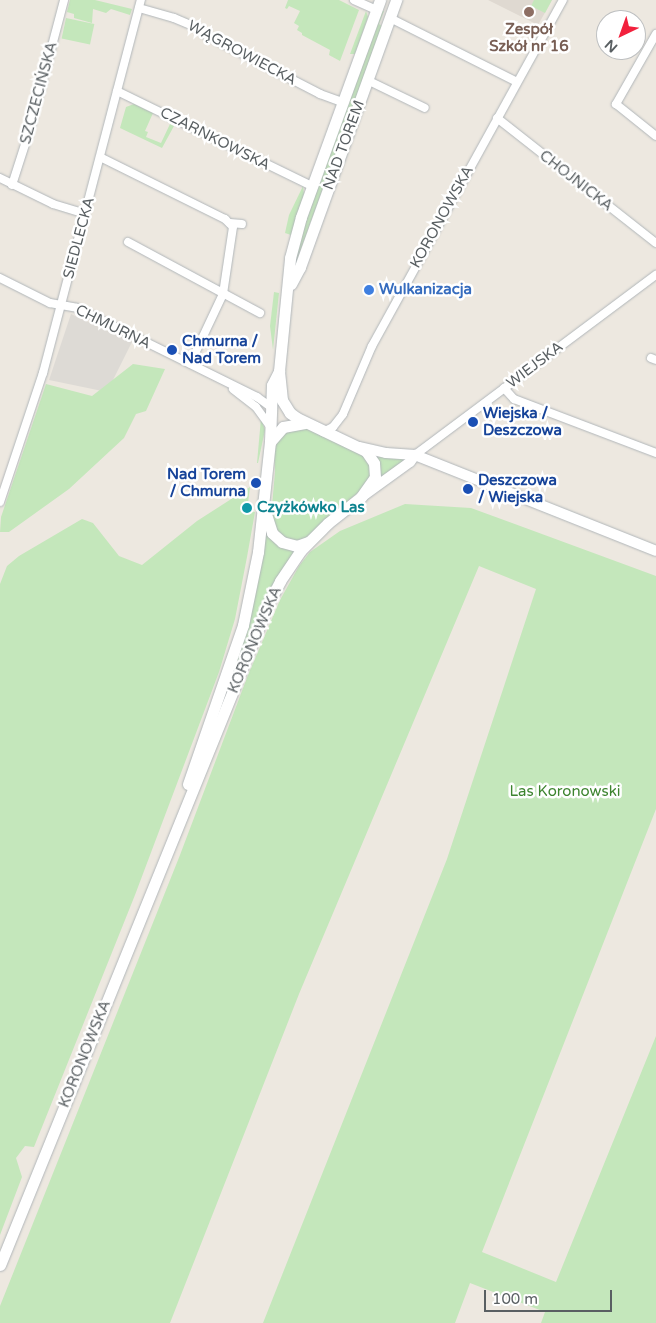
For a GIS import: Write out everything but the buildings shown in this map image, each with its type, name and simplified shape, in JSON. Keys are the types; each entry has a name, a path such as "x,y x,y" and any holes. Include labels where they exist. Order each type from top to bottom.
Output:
{"main road":[{"name":"NAD TOREM","path":"289,288 300,267 396,0"},
{"name":"NAD TOREM","path":"302,421 284,404 279,371 289,288 290,258 312,186 378,5"},
{"name":"NAD TOREM","path":"271,407 272,385 279,371"},
{"name":"KORONOWSKA","path":"170,843 243,625 258,552 264,506 271,407"},
{"path":"270,442 282,426 302,421 360,447 370,455 375,470 373,480 361,497"},
{"name":"KORONOWSKA","path":"0,1265 269,602 290,564 308,542 361,497"},
{"path":"264,506 269,527 277,538 291,545 308,542"}],"street":[{"name":"SZCZECIŃSKA","path":"12,184 30,130 64,0"},
{"path":"354,0 378,5"},
{"name":"KORONOWSKA","path":"323,432 336,423 345,410 372,346 563,0"},
{"name":"SIEDLECKA","path":"0,502 3,480 43,374 140,4"},
{"name":"WĄGROWIECKA","path":"140,4 198,28 204,34 320,94 342,102"},
{"path":"390,18 517,82"},
{"path":"656,34 616,104 656,136"},
{"path":"367,80 425,108"},
{"name":"CZARNKOWSKA","path":"117,91 312,186"},
{"name":"CHOJNICKA","path":"497,118 656,243"},
{"path":"100,157 111,160 230,223 242,224"},
{"path":"0,178 53,204 85,214"},
{"path":"190,364 223,294 233,237 233,227 230,223"},
{"path":"128,242 260,313"},
{"name":"WIEJSKA","path":"415,456 656,274"},
{"name":"CHMURNA","path":"0,278 50,303 77,308 302,421"},
{"name":"CHMURNA","path":"224,382 256,407 270,426"},
{"path":"504,388 514,399 656,453"},
{"path":"360,447 386,453 415,456 656,551"},
{"name":"KORONOWSKA","path":"361,497 410,462 415,456"}],"shaded area":[{"name":"Zespół Szkół nr 16","path":"488,0 552,0 538,25"},
{"path":"71,314 132,342 107,392 49,380"}],"green space":[{"path":"70,0 95,0 132,9 130,15 111,9 106,13 93,9 92,23 74,18 74,14 67,12"},
{"path":"288,0 339,0 359,10 340,61 329,55 330,50 302,35 297,30 299,26 294,23 300,11 289,6 287,9 285,8"},
{"path":"534,0 552,0 545,13 531,6"},
{"path":"380,9 384,11 379,24 382,26 293,271 306,215"},
{"path":"366,11 368,17 355,54 350,54"},
{"path":"66,18 94,24 90,45 62,39"},
{"path":"134,104 153,113 145,131 148,132 146,137 161,143 170,124 174,126 162,148 120,128 126,107"},
{"path":"303,186 304,194 291,235 285,233 289,215"},
{"path":"274,292 279,293 273,350 270,326"},
{"path":"133,364 165,369 146,411 136,414 124,438 69,489 9,532 0,532 1,517 46,384 92,396"},
{"path":"261,418 265,430 257,463"},
{"path":"303,427 360,451 371,466 369,483 306,538 294,542 277,534 271,517 275,472 274,450 282,432"},
{"path":"376,457 405,460 381,479"},
{"path":"250,487 247,511 255,512 235,619 219,672 135,895 34,1147 25,1146 16,1158 22,1177 0,1235 0,584 7,566 19,556 82,519 93,523 119,556 142,565 197,521"},
{"name":"Las Koronowski","path":"405,504 471,508 656,576 656,809 482,1252 556,1282 656,1036 656,1323 541,1323 545,1312 470,1283 455,1323 263,1323 447,859 536,589 479,566 299,994 170,1323 0,1323 0,1306 180,855 248,675 280,600 299,566 310,552 340,531"},
{"path":"266,532 296,549 220,707"}],"place":[{"name":"Zespół Szkół nr 16","path":"529,12"},
{"name":"Wulkanizacja","path":"369,290"},
{"name":"Chmurna / Nad Torem","path":"172,350"},
{"name":"Wiejska / Deszczowa","path":"473,422"},
{"name":"Nad Torem / Chmurna","path":"256,483"},
{"name":"Deszczowa / Wiejska","path":"468,489"},
{"name":"Czyżkówko Las","path":"247,508"}]}
